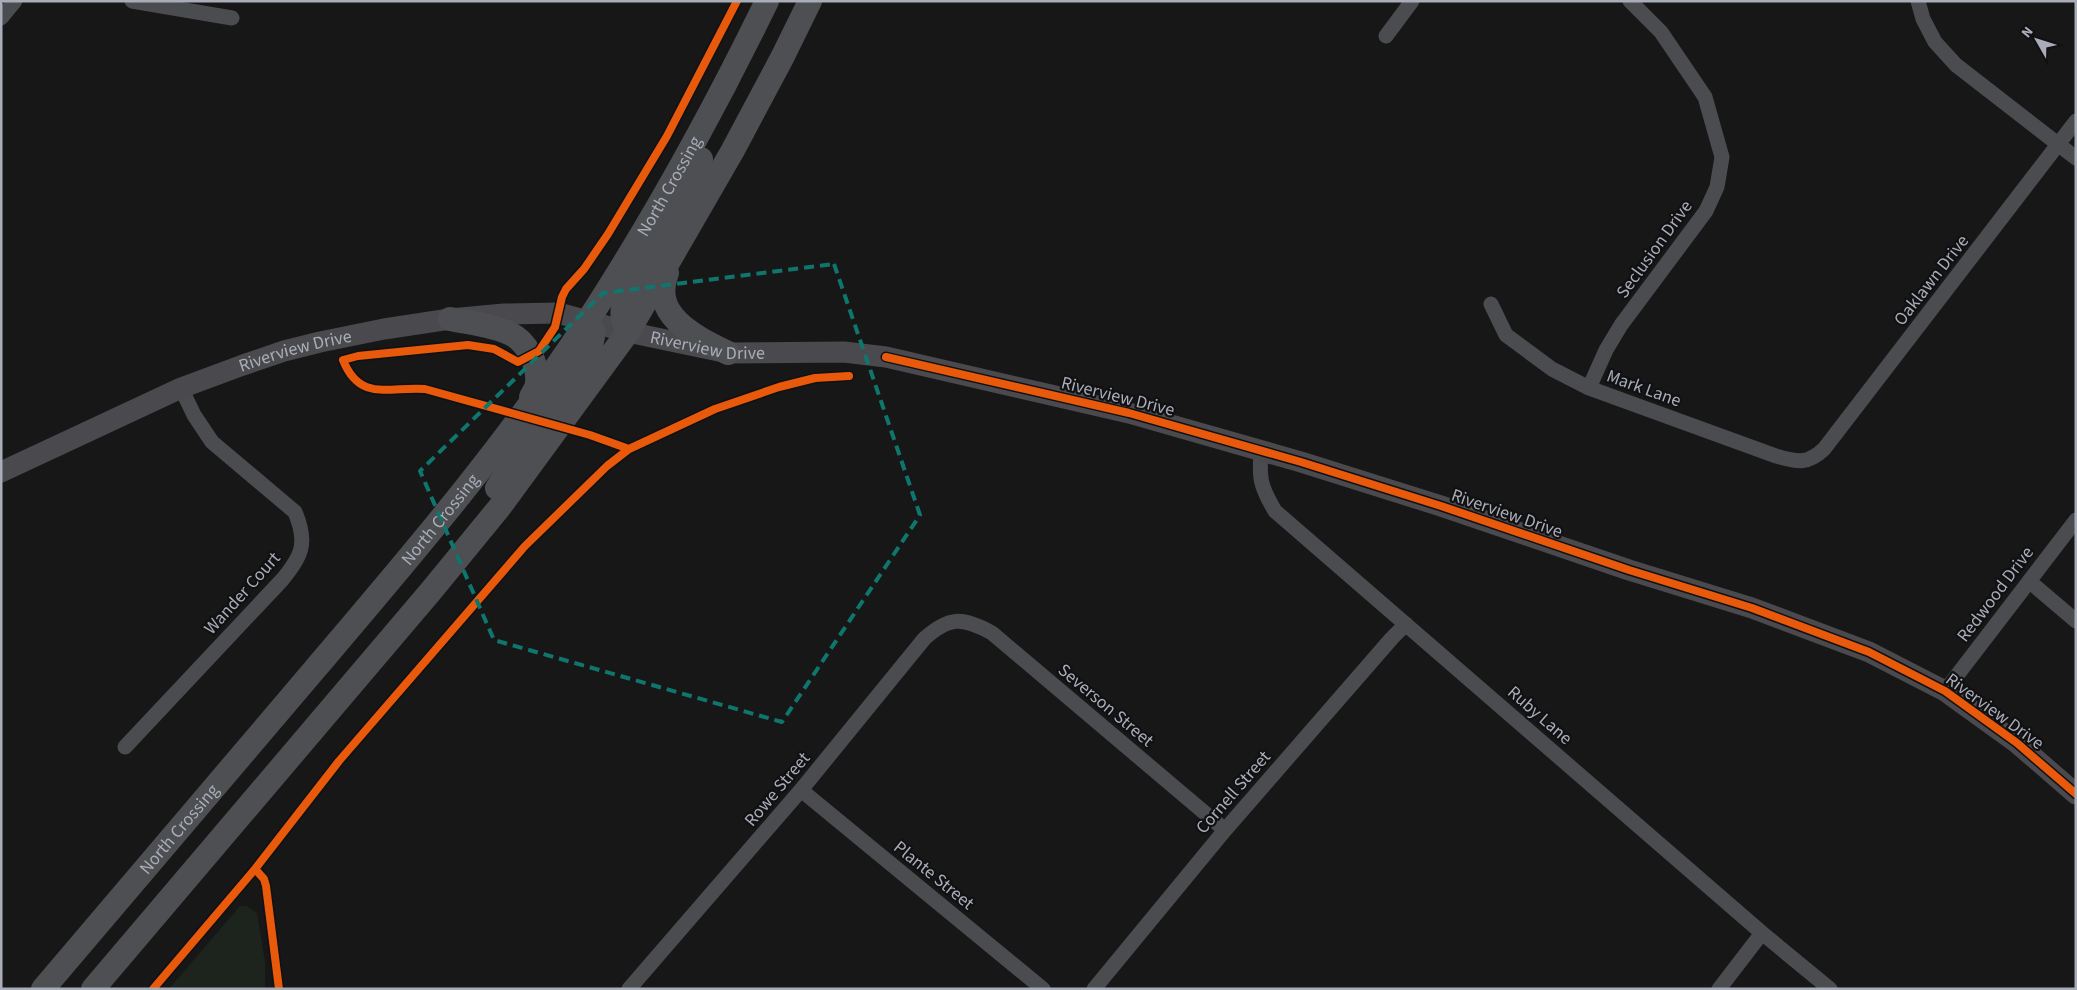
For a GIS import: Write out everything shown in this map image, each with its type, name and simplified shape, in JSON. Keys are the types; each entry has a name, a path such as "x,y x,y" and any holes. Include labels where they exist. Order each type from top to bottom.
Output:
{"main road":[{"name":"North Crossing","path":"43,989 388,584 456,501 528,405 587,321 640,237 744,49 767,1"},
{"path":"93,989 431,591 499,508 628,332 733,150 810,1"},
{"path":"628,332 621,313 624,301 672,219 702,158 744,49"},
{"path":"677,248 663,283 662,293 665,303 671,314 686,330 728,353"},
{"path":"450,319 506,332 519,340 531,356 536,372 537,384 528,405"},
{"path":"431,591 512,463 591,346 594,332 587,321"}],"street":[{"path":"1,18 15,1"},
{"path":"132,1 232,18"},
{"path":"1386,36 1412,1"},
{"name":"Seclusion Drive","path":"1589,388 1606,350 1621,325 1706,211 1717,186 1722,157 1715,126 1705,97 1661,32 1630,1"},
{"path":"1918,1 1923,20 1934,42 1956,65 2076,158"},
{"name":"Oaklawn Drive","path":"1813,459 1824,449 2076,122"},
{"name":"Mark Lane","path":"1491,304 1506,335 1552,369 1589,388 1776,456 1793,461 1813,459"},
{"name":"Riverview Drive","path":"1,472 181,388 284,351 384,329 450,319 504,314 558,313 628,332 728,353 844,352 886,357 1129,413 1261,450 1441,506 1629,570 1752,608 1869,652 1945,691 2018,743 2076,794"},
{"name":"Wander Court","path":"125,747 296,564 304,542 302,527 295,512 212,442 194,415 181,388"},
{"name":"Ruby Lane","path":"1261,450 1260,474 1263,491 1274,511 1762,933 1830,989"},
{"name":"Redwood Drive","path":"1945,691 2076,520"},
{"path":"2028,581 2076,621"},
{"name":"Rowe Street","path":"629,989 802,790 924,639 937,627 956,620"},
{"name":"Severson Street","path":"956,620 974,623 992,633 1225,830"},
{"name":"Cornell Street","path":"1094,989 1225,830 1406,624"},
{"name":"Plante Street","path":"802,790 1043,989"},
{"path":"1719,989 1762,933"}],"highlighted area":[{"path":"834,264 920,515 782,722 494,640 420,471 603,293"}],"shaded area":[{"path":"240,906 246,906 257,913 265,962 265,989 169,989"}],"cycle path":[{"path":"629,449 590,435 425,389 378,390 367,387 358,382 350,373 343,360 358,356 468,345 494,349 518,362 539,351 555,327 562,297 566,289 584,269 608,234 667,136 737,1"},
{"path":"886,357 1129,413 1301,462 1441,506 1629,570 1752,608 1869,652 1945,691 2017,743 2076,794"},
{"path":"153,989 255,869 339,761 525,546 607,466 629,449 715,409 779,387 815,378 849,376"},
{"path":"255,869 264,879 266,886 279,989"}]}
